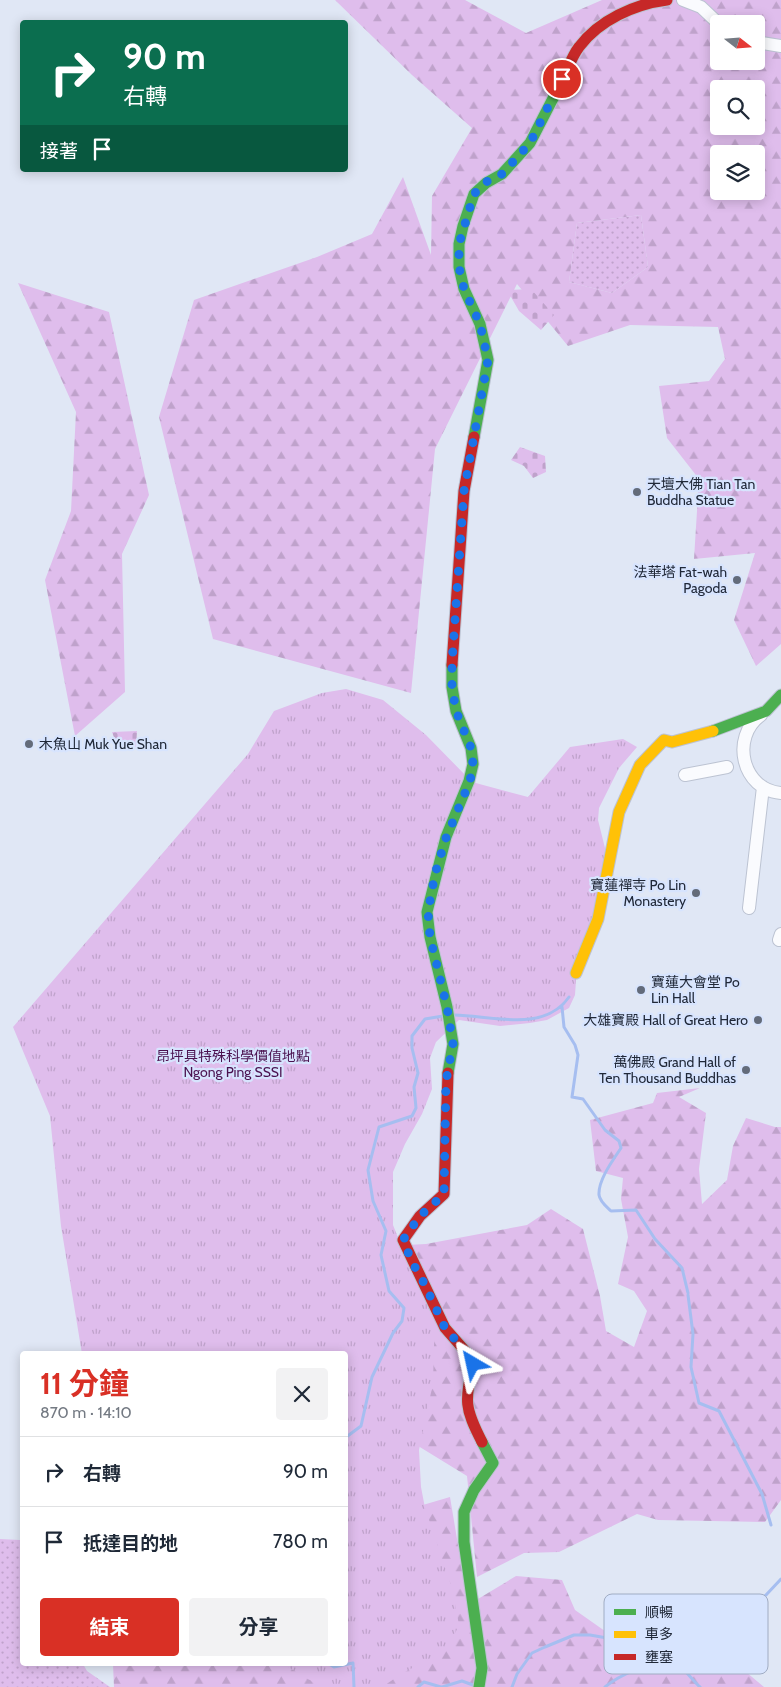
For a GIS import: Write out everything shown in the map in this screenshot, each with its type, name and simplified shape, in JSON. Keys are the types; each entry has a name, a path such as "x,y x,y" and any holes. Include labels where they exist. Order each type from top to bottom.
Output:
{"street":[{"path":"479,1687 482,1668 464,1542 464,1512 474,1490 493,1463 468,1414 467,1393 473,1364 466,1352 445,1328 403,1240 426,1210 444,1194 446,1081 453,1044 447,1007 430,937 428,912 435,874 446,838 470,781 473,764 471,748 456,711 452,687 452,663 464,491 488,360 480,324 459,267 459,244 474,194 486,182 502,174 530,143 579,47 600,26 624,12 649,2 667,0"},
{"path":"683,0 701,6 710,15"},
{"path":"765,43 781,46"},
{"path":"781,695 766,711 756,718 748,729 743,742 742,755 746,768 753,779 763,788 781,793"},
{"path":"576,973 598,919 619,812 640,765 664,740 672,742 721,729 781,707"},
{"path":"685,775 727,767"},
{"path":"749,908 763,788"}],"green space":[{"path":"335,0 465,0 526,33 602,0 781,0 781,644 756,666 734,620 755,553 694,559 699,479 667,438 659,386 709,381 725,359 718,327 630,325 568,346 517,284 435,449 411,693 213,639 159,417 194,300 317,257 372,234 403,177 431,255 432,196 472,128 412,75","holes":["641,215 648,267 612,293 569,282 577,223"]},
{"path":"641,215 648,267 612,293 569,282 577,223"},
{"path":"18,283 109,312 149,495 122,554 125,692 75,736 45,580 71,511 76,412"},
{"path":"531,289 554,315 541,330 519,311 507,290"},
{"path":"520,447 545,456 546,472 533,478 524,466 511,460"},
{"name":"昂坪具特殊科學價值地點 Ngong Ping SSSI","path":"346,689 383,700 426,735 472,782 528,797 570,747 623,739 637,747 619,768 599,808 598,820 605,848 603,897 577,966 575,995 569,1008 547,1020 530,1023 500,1026 459,1020 436,1042 430,1058 432,1089 422,1114 405,1144 393,1172 393,1225 405,1255 435,1309 433,1383 419,1450 421,1487 425,1508 452,1588 459,1625 449,1646 442,1652 403,1673 382,1687 321,1687 286,1666 348,1666 348,1351 82,1351 61,1226 50,1116 13,1027 248,754 274,711 322,693"},
{"path":"137,731 136,747 118,748 112,732"},
{"path":"700,1088 679,1097 706,1113 699,1169 702,1204 727,1180 733,1146 746,1118 781,1127 781,1500 765,1522 658,1520 637,1514 559,1552 524,1553 477,1577 467,1476 397,1433 416,1507 450,1497 468,1605 516,1576 562,1580 575,1610 604,1630 604,1674 748,1674 764,1687 114,1687 113,1666 348,1666 348,1351 345,1351 330,1249 426,1244 527,1225 551,1209 583,1229 600,1296 606,1331 634,1347 647,1311 634,1291 618,1284 628,1237 621,1199 623,1178 596,1171 590,1120 653,1103 657,1093"},
{"path":"0,1539 20,1540 20,1666 84,1666 87,1671 110,1687 0,1687"}],"waterway":[{"path":"455,1015 516,1020 532,1019 546,1015 558,1008 569,997"},
{"path":"562,1007 564,1027 575,1045 578,1055 572,1097 583,1099 605,1130 619,1141 621,1148 603,1177 599,1189 600,1198 611,1211 636,1210 655,1239 682,1268 688,1293"},
{"path":"348,1436 361,1426 372,1377 393,1333 402,1321 404,1308 389,1291 381,1255 386,1231 373,1201 368,1170 379,1127 412,1116 416,1108 414,1087 418,1073 412,1048 412,1036 425,1019 443,1016"},
{"path":"688,1295 693,1334 691,1367 699,1403 719,1411 762,1494 771,1525"},
{"path":"767,1594 781,1579"},
{"path":"512,1687 517,1674 532,1653 574,1635 604,1637"},
{"path":"348,1664 353,1663 354,1687"},
{"path":"332,1666 339,1666"},
{"path":"605,1687 627,1674"},
{"path":"687,1674 700,1687"},
{"path":"442,1687 462,1681 473,1685"},
{"path":"418,1687 424,1682 441,1687"}],"traffic: fast":[{"path":"474,437 488,360 480,324 464,289 459,267 459,244 463,226 474,194 486,183 502,174 530,143 563,79"},
{"path":"448,1073 453,1044 447,1007 430,937 427,912 446,837 469,781 473,764 471,748 456,711 452,687 452,665"},
{"path":"713,731 766,711 781,695"},
{"path":"479,1687 482,1668 464,1542 464,1512 474,1490 493,1463 482,1442"}],"traffic: slow":[{"path":"576,973 598,919 619,812 640,765 664,740 672,742 713,731"}],"traffic: jam":[{"path":"563,79 572,58 587,37 607,21 643,5 667,0"},
{"path":"452,665 464,491 474,437"},
{"path":"448,1073 444,1194 420,1216 403,1240 445,1328 466,1352 473,1364 468,1387 468,1404 469,1412 482,1442"}],"place":[{"name":"天壇大佛 Tian Tan Buddha Statue","path":"637,492"},
{"name":"法華塔 Fat-wah Pagoda","path":"737,580"},
{"name":"木魚山 Muk Yue Shan","path":"29,744"},
{"name":"寶蓮禪寺 Po Lin Monastery","path":"696,893"},
{"name":"寶蓮大會堂 Po Lin Hall","path":"641,990"},
{"name":"大雄寶殿 Hall of Great Hero","path":"758,1020"},
{"name":"萬佛殿 Grand Hall of Ten Thousand Buddhas","path":"746,1070"}],"route":[{"path":"473,1364 466,1352 445,1328 403,1240 420,1216 444,1194 446,1081 453,1044 447,1007 430,937 428,912 435,874 446,838 470,781 473,764 471,748 456,711 452,687 452,663 464,491 488,360 480,324 464,289 459,267 459,244 474,194 486,182 502,174 530,143 562,79"}]}
